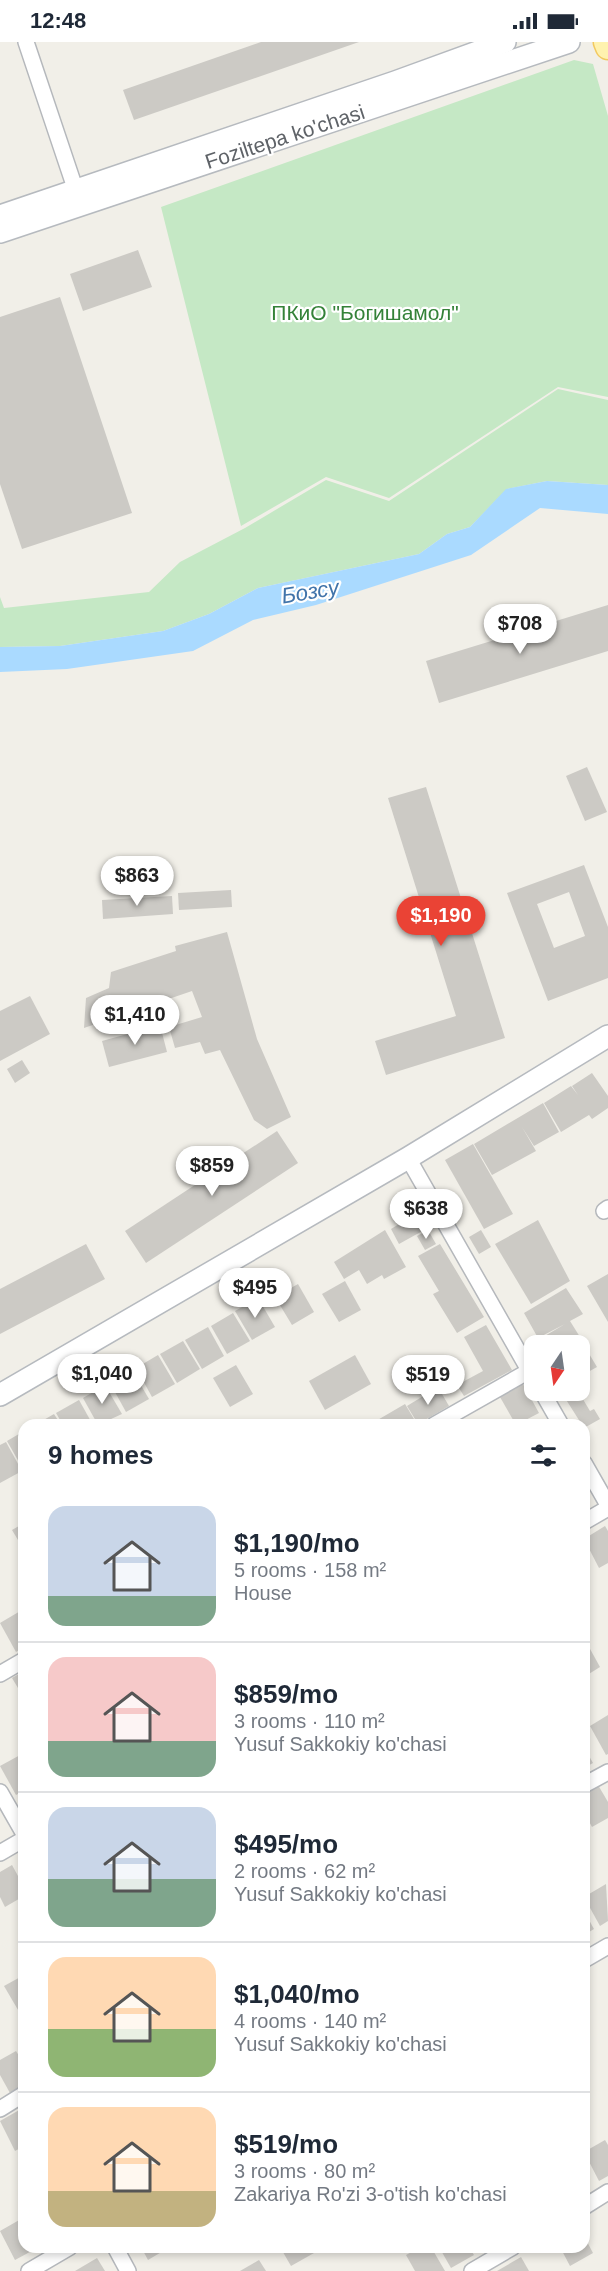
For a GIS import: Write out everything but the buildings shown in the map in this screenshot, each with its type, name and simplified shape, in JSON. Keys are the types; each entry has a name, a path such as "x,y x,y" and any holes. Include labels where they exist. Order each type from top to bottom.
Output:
{"main road":[{"name":"Foziltepa ko'chasi","path":"0,216 395,82 505,42"},
{"name":"Foziltepa ko'chasi","path":"0,232 569,42"},
{"path":"606,42 608,47"},
{"path":"0,1395 408,1158 608,1036"}],"street":[{"path":"27,42 76,190"},
{"path":"408,1158 524,1361"},
{"path":"446,1419 524,1379"},
{"path":"547,1401 558,1419"},
{"path":"590,1474 607,1504 590,1517"},
{"path":"0,1674 18,1664"},
{"path":"590,1782 608,1772"},
{"path":"0,1792 18,1824"},
{"path":"0,1853 18,1842"},
{"path":"590,1956 608,1946"},
{"path":"0,2109 18,2098"},
{"path":"590,2202 608,2192"},
{"path":"29,2271 60,2253"},
{"path":"118,2253 128,2271"},
{"path":"472,2271 503,2253"}],"green space":[{"name":"ПКиО \"Богишамол\"","path":"574,60 593,64 608,116 608,397 558,387 389,498 326,477 241,526 161,207"},
{"path":"558,389 608,400 608,485 547,481 507,489 470,527 447,534 419,554 258,588 209,614 163,631 60,646 0,647 0,597 4,608 149,592 180,562 245,528 326,480 389,501"}],"water":[{"name":"Бозсу","path":"547,481 608,485 608,514 540,508 471,555 316,605 253,620 193,651 67,669 0,672 0,647 60,646 163,631 209,614 258,588 419,554 447,534 470,527 506,489"}]}
